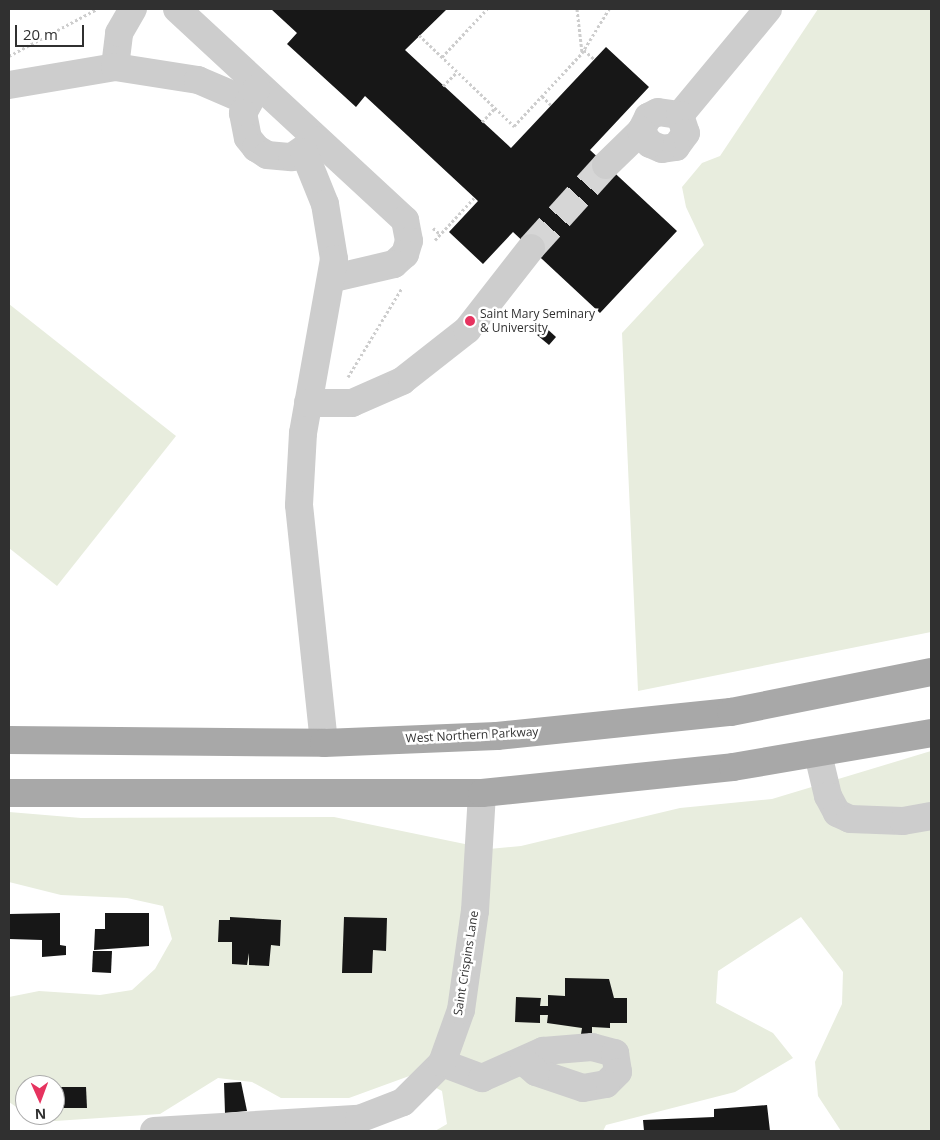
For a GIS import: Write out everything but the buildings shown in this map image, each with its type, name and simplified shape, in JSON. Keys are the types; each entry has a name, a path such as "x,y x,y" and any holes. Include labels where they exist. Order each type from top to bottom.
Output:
{"main road":[{"name":"West Northern Parkway","path":"9,740 324,743 497,736 722,713 931,672"},
{"path":"9,793 482,793 642,779 818,754 931,733"}],"street":[{"path":"115,67 119,33 133,9"},
{"path":"177,9 253,94 310,146 406,220 409,232 405,254 394,264 334,278"},
{"path":"606,165 641,131 648,117 658,112 680,115 768,9"},
{"path":"9,85 115,67 198,80 253,94"},
{"path":"253,94 244,126 256,148 279,158 310,146"},
{"path":"310,146 324,204 334,278 308,403 299,505 324,743"},
{"path":"308,403 352,403 402,381 467,330 531,248"},
{"path":"818,754 828,796 837,813 850,819 903,821 931,816"},
{"name":"Saint Crispins Lane","path":"154,1131 359,1119 403,1102 442,1063 464,990 475,911 482,793"},
{"path":"442,1063 482,1078 523,1061"}],"path":[{"path":"9,56 97,9"},
{"path":"442,57 487,9"},
{"path":"577,9 583,51 594,59"},
{"path":"419,35 514,126 583,51 610,9"},
{"path":"444,86 457,72"},
{"path":"542,96 551,105"},
{"path":"482,122 495,108"},
{"path":"429,248 474,197"},
{"path":"344,384 407,280"}],"shaded area":[{"path":"818,9 931,9 931,632 638,691 622,333 704,245 686,207 682,187 702,163 720,156"},
{"path":"9,304 176,436 57,586 9,548"},
{"path":"931,751 931,1131 841,1131 818,1096 815,1062 842,1004 843,972 801,917 718,971 716,1003 773,1033 793,1058 735,1092 606,1125 603,1131 435,1131 447,1124 442,1091 412,1075 349,1098 281,1098 252,1082 218,1078 160,1114 65,1120 65,1075 15,1075 15,1106 9,1102 9,997 39,991 100,995 132,990 155,969 172,939 163,906 127,898 61,895 9,882 9,812 81,818 334,817 489,849 521,846 680,808 772,799"}],"tunnel":[{"path":"531,248 606,165"}],"place":[{"name":"Saint Mary Seminary & University","path":"470,321"}]}
